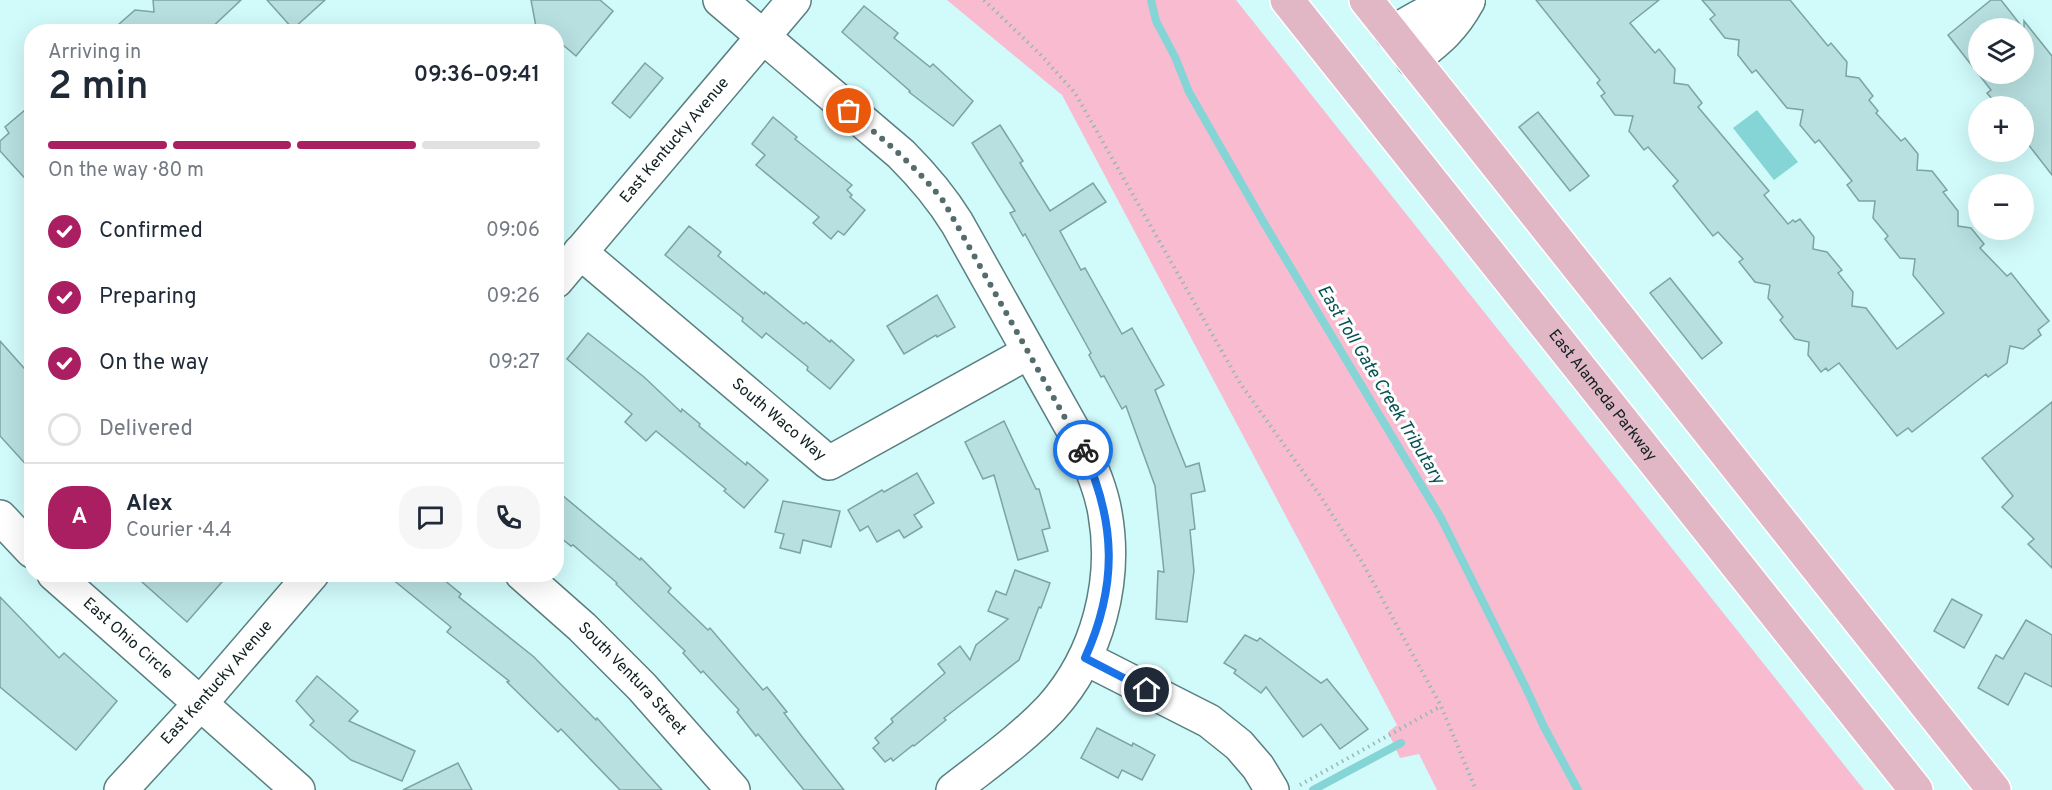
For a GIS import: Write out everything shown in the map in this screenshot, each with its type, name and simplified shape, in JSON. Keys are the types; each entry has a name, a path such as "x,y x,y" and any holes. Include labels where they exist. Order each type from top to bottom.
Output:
{"main road":[{"name":"East Alameda Parkway","path":"1287,0 1916,790"},
{"path":"1366,0 1994,790"}],"street":[{"path":"720,0 901,154 928,181 957,223 1081,444 1095,477 1105,512 1109,547 1107,583 1100,618 1085,658 1052,707 1024,733 953,790"},
{"name":"East Kentucky Avenue","path":"564,271 794,0"},
{"path":"1392,33 1431,10 1447,4 1468,1 1449,30 1413,60"},
{"name":"South Waco Way","path":"580,252 829,463 1029,352"},
{"path":"0,517 24,542"},
{"name":"East Ohio Circle","path":"63,582 298,790"},
{"name":"East Kentucky Avenue","path":"121,790 200,704 305,582"},
{"name":"South Ventura Street","path":"531,582 582,627 642,687 733,790"},
{"path":"1085,658 1209,721 1239,745 1258,767 1272,790"}],"path":[{"path":"984,0 1041,55 1075,93 1240,383 1321,497 1362,562 1440,706 1476,790"},
{"path":"1293,790 1440,706"}],"shaded area":[{"path":"947,0 1236,0 1864,790 1437,790 1419,754 1400,758 1388,732 1397,725 1062,95"}],"water":[{"path":"1757,110 1798,162 1774,180 1733,128"}],"building":[{"path":"153,0 241,0 216,24 119,24 135,10 154,12"},
{"path":"267,0 325,0 299,24 289,24"},
{"path":"531,0 600,0 613,11 576,56 564,46 564,24 536,24"},
{"path":"1536,0 1659,0 1630,23 1655,53 1659,49 1675,69 1674,83 1688,85 1702,103 1698,107 1769,191 1764,195 1788,224 1800,219 1814,237 1813,249 1827,252 1842,270 1838,273 1853,292 1852,306 1866,308 1897,349 1944,313 1913,275 1915,259 1900,258 1885,239 1888,236 1873,218 1875,201 1859,201 1847,185 1852,181 1819,140 1815,143 1800,125 1803,110 1787,108 1756,70 1752,73 1738,55 1739,40 1725,38 1710,19 1715,15 1702,0 1790,0 1828,46 1831,43 1847,62 1846,76 1859,78 1873,96 1869,100 1878,111 1876,113 1901,141 1905,138 1918,154 1917,170 1932,171 1947,190 1943,192 1958,211 1958,226 1968,228 1968,240 1981,240 1984,244 1980,248 2007,276 2011,273 2049,321 2038,330 2041,335 2023,349 2010,346 2007,363 1988,377 1986,374 1912,432 1908,428 1897,436 1839,363 1828,371 1826,368 1821,372 1808,355 1809,342 1795,339 1780,320 1783,317 1768,298 1770,285 1755,282 1739,262 1743,259 1718,232 1713,236 1673,186 1678,181 1648,147 1644,150 1629,131 1633,116 1615,115 1601,96 1605,93 1597,83 1600,80"},
{"path":"1991,0 2001,0 2015,18 1969,18"},
{"path":"864,6 898,33 894,38 930,67 933,64 973,101 953,126 909,92 842,32"},
{"path":"1968,19 1968,60 1948,35"},
{"path":"2034,34 2052,56 2052,175 2034,152 2034,96 1990,96 1987,93 1991,90 1986,84 2034,84"},
{"path":"645,63 663,78 630,118 612,103"},
{"path":"24,111 24,177 0,151 0,141 9,133 5,127"},
{"path":"1538,112 1589,176 1570,191 1519,127"},
{"path":"773,117 797,137 795,139 852,185 847,190 852,195 850,197 865,210 844,235 838,231 831,239 813,223 819,217 756,165 765,155 752,144"},
{"path":"1000,125 1023,161 1020,163 1050,211 1093,183 1106,202 1060,231 1081,270 1085,268 1122,334 1132,328 1164,385 1155,390 1186,467 1199,463 1205,491 1191,494 1195,529 1190,530 1194,571 1187,622 1156,619 1158,571 1164,572 1155,486 1126,406 1122,409 1104,376 1101,377 1089,355 1091,353 1025,234 1023,236 1010,213 1015,211 972,143"},
{"path":"689,226 721,252 718,256 764,294 765,292 830,342 831,340 854,360 830,389 807,370 808,367 766,333 762,338 742,321 743,318 665,255"},
{"path":"1670,278 1722,343 1702,359 1650,293"},
{"path":"937,295 955,327 937,337 936,335 904,354 887,326"},
{"path":"588,333 644,377 681,412 682,409 746,465 747,462 768,480 744,508 724,491 726,489 656,431 646,441 625,422 632,414 567,359"},
{"path":"0,341 24,368 24,462 0,436"},
{"path":"2052,402 2052,568 2028,544 2034,539 2002,507 2013,496 1982,458"},
{"path":"1004,421 1036,489 1039,489 1050,528 1042,530 1048,551 1018,560 994,475 983,479 965,442"},
{"path":"917,473 934,503 914,515 922,527 904,538 899,530 877,542 868,526 860,531 848,510"},
{"path":"564,497 640,560 641,558 671,588 668,592 708,630 710,628 763,690 767,687 787,712 784,713 844,790 804,790 758,734 756,736 737,712 739,710 683,653 685,651 617,583 573,545 571,546 564,540"},
{"path":"783,501 840,511 831,547 803,540 800,553 780,548 784,534 775,532"},
{"path":"1015,570 1050,583 1019,660 944,718 946,720 914,746 893,761 891,758 885,762 873,748 879,743 875,738 893,722 891,719 945,673 938,664 960,646 970,660 976,645 1008,619 988,611 996,591 1006,595"},
{"path":"142,582 222,582 187,622"},
{"path":"396,582 447,582 461,594 459,597 534,657 596,720 597,718 662,790 620,790 561,729 558,732 507,682 509,681 447,632 451,627"},
{"path":"0,597 59,658 64,653 117,701 76,750 0,687"},
{"path":"1952,599 1982,615 1964,648 1934,631"},
{"path":"2026,620 2052,635 2052,687 2025,673 2008,705 1978,688 1996,655 2003,659"},
{"path":"1245,635 1257,641 1260,638 1321,683 1327,679 1368,729 1340,749 1321,724 1303,737 1266,687 1261,693 1234,673 1236,670 1224,663"},
{"path":"317,676 358,711 349,721 415,751 402,781 351,760 310,725 314,721 296,701"},
{"path":"1097,728 1155,755 1142,780 1122,770 1118,778 1081,758"},
{"path":"458,763 472,790 403,790"}],"waterway":[{"name":"East Toll Gate Creek Tributary","path":"1151,0 1156,21 1175,57 1189,92 1264,223 1441,518 1544,727 1578,790"},
{"path":"1313,790 1401,743"}],"way so far":[{"path":"849,111 901,154 928,181 944,202 1083,450"}],"route":[{"path":"1083,450 1095,477 1105,512 1109,547 1107,583 1100,618 1085,658 1147,690"}]}
